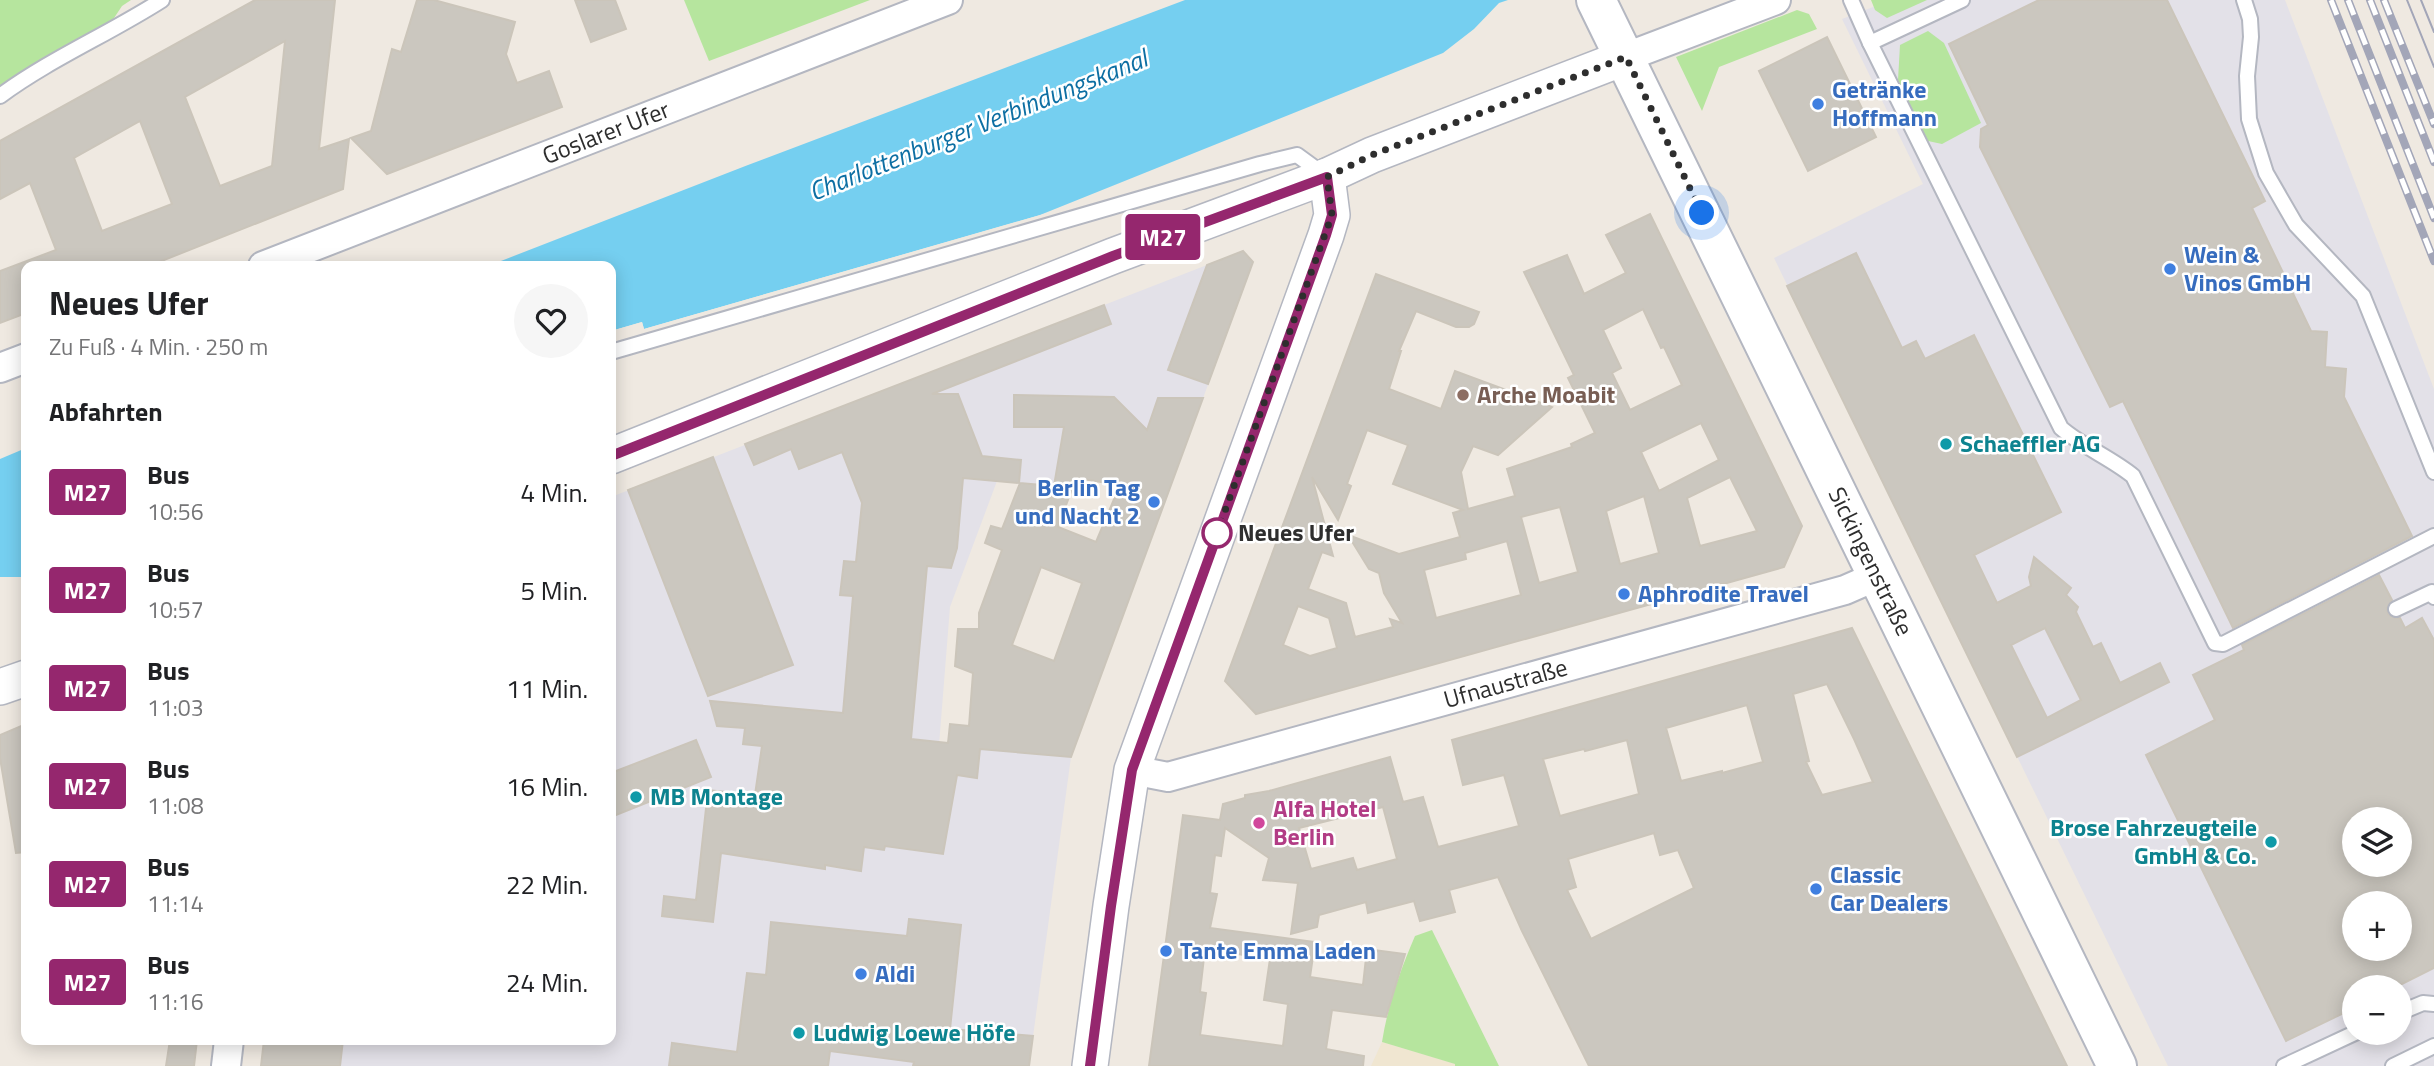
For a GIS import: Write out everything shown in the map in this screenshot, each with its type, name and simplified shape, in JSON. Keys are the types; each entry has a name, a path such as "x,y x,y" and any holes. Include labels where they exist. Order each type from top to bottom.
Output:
{"main road":[{"name":"Sickingenstraße","path":"1600,7 2116,1066"}],"street":[{"name":"Goslarer Ufer","path":"276,261 948,0"},
{"path":"616,454 1113,256 1327,177 1372,155 1776,0"},
{"path":"1090,1066 1132,770 1326,235 1332,215 1327,177"},
{"path":"0,368 21,360"},
{"name":"Ufnaustraße","path":"1132,770 1168,777 1845,590 1877,576"},
{"path":"0,687 21,680"},
{"path":"226,1066 228,1045"}],"lane":[{"path":"0,96 24,78 135,18 162,0"},
{"path":"1851,0 2061,428 2068,435 2115,461 2133,476 2215,643 2223,644 2434,536"},
{"path":"1870,43 1962,0"},
{"path":"2244,0 2250,19 2251,37 2247,76 2249,119 2266,173 2296,225 2363,296 2434,471"},
{"path":"616,351 1260,164 1297,155 1327,177"},
{"path":"2396,608 2433,590"},
{"path":"2412,1008 2423,1003 2434,1004"},
{"path":"2284,1066 2342,1039"},
{"path":"2393,1066 2434,1046"}],"shaded area":[{"path":"1891,0 2285,0 2434,389 2434,1066 2168,1066 1774,258 1923,184 1842,19"},
{"path":"1243,251 1253,262 1180,461 1082,424 1070,488 997,481 950,607 939,745 1071,757 1029,1066 261,1066 263,1045 616,1045 616,495"},
{"path":"1382,1042 1456,1064 1371,1066"}],"green space":[{"path":"0,0 131,0 122,6 110,24 28,68 0,88"},
{"path":"684,0 870,0 709,61"},
{"path":"1871,0 1927,0 1887,18 1875,10"},
{"path":"1797,10 1809,14 1817,29 1719,67 1702,111 1676,57"},
{"path":"1928,31 1944,43 1981,123 1942,144 1928,141 1898,80 1900,45"},
{"path":"1432,930 1499,1066 1455,1066 1382,1042 1395,988 1415,936"}],"water":[{"name":"Charlottenburger Verbindungskanal","path":"1185,0 1508,0 1499,3 1474,29 1443,53 1040,215 644,329 642,322 616,330 616,261 501,261"},
{"path":"21,450 21,577 0,577 0,459"}],"pier":[{"path":"1072,206 1041,219 645,332 641,331 640,326 616,333 616,330 642,322 644,329"}],"building":[{"path":"255,0 335,0 319,149 349,139 343,189 162,261 27,261 56,250 30,183 0,199 0,141","holes":["285,41 272,166 220,186 185,97","140,121 172,204 102,231 74,158"]},
{"path":"417,0 434,0 515,22 506,54 517,83 549,71 562,107 387,174 351,138 371,131 392,49 401,52"},
{"path":"575,0 615,0 626,29 591,42"},
{"name":"Wein & Vinos GmbH","path":"2039,0 2167,0 2265,201 2252,208 2311,331 2327,332 2325,367 2346,369 2344,397 2412,536 2233,628 2123,401 2110,407 1980,147 1981,129 1988,125 1949,44"},
{"name":"Getränke Hoffmann","path":"1827,37 1876,137 1808,171 1759,71"},
{"path":"1650,214 1802,526 1784,567 1256,714 1225,681 1376,274 1479,312 1474,324 1469,327 1456,327 1416,311 1399,351 1389,389 1441,409 1455,371 1552,407 1498,455 1473,446 1461,472 1468,509 1515,496 1507,469 1572,447 1571,444 1595,433 1568,378 1574,375 1524,272 1567,255 1584,294 1626,273 1606,235","holes":["1643,309 1682,385 1630,410 1612,373 1621,368 1603,330","1701,423 1719,460 1659,491 1641,452","1367,430 1408,445 1393,484 1463,510 1453,513 1460,537 1399,554 1348,535 1369,569 1379,573 1384,593 1402,623 1390,619 1393,627 1355,637 1346,603 1308,589 1322,552 1333,556 1312,477 1338,520 1351,486 1347,484","1730,477 1757,531 1700,546 1687,498","1644,496 1659,553 1620,564 1606,511","1560,507 1578,572 1539,583 1521,517","1507,541 1521,595 1436,618 1424,570 1466,559 1465,553","1298,606 1329,618 1337,648 1310,656 1283,645"]},
{"path":"1243,251 1253,262 1208,384 1168,370 1207,265"},
{"name":"Schaeffler AG","path":"1856,253 1902,348 1916,341 1925,359 1974,335 2061,512 1974,555 1997,603 2031,586 2029,577 2034,557 2071,588 2066,595 2078,607 2076,612 2093,647 2101,643 2120,683 2160,663 2169,682 2017,757 1787,286","holes":["2045,628 2081,700 2047,718 2011,645"]},
{"path":"21,263 21,315 0,323 0,271"},
{"path":"1104,305 1111,324 932,394 958,394 982,456 1021,460 1019,483 963,478 957,548 951,568 927,566 911,739 948,743 950,724 969,726 973,673 955,666 958,629 979,629 979,613 1002,550 985,543 991,526 1002,529 1020,483 1054,486 1064,427 1014,427 1014,395 1114,397 1147,430 1158,398 1203,398 1071,757 980,749 977,778 957,775 943,854 885,846 884,850 864,847 861,871 825,865 825,869 721,853 713,922 662,916 664,896 696,900 708,790 755,795 762,746 743,744 745,728 717,726 710,701 843,713 853,596 840,595 844,561 856,562 862,503 842,452 799,469 791,449 754,465 745,444","holes":["1076,478 1120,485 1096,542 1058,527","1041,567 1082,583 1054,661 1012,645"]},
{"path":"713,457 793,665 708,696 628,490"},
{"name":"Brose Fahrzeugteile GmbH & Co.","path":"2379,575 2392,600 2387,608 2388,614 2400,618 2405,628 2422,618 2434,640 2434,968 2412,979 2412,975 2342,975 2342,1014 2286,1041 2146,755 2215,720 2193,675 2244,650 2242,645"},
{"path":"1852,628 2067,1066 1589,1066 1498,877 1449,890 1455,912 1420,921 1414,901 1368,913 1366,902 1319,915 1317,927 1291,934 1298,883 1263,880 1269,858 1225,828 1221,856 1215,855 1210,893 1217,894 1210,928 1315,942 1310,977 1363,985 1367,949 1405,954 1386,1017 1332,1010 1326,1049 1364,1056 1363,1066 1149,1066 1183,815 1220,820 1223,804 1245,798 1245,795 1269,791 1390,757 1403,802 1423,797 1438,847 1519,826 1504,775 1463,785 1452,740","holes":["1827,684 1873,782 1822,795 1806,762 1809,761 1793,694","1747,705 1763,762 1681,781 1666,728","1627,740 1639,794 1560,816 1543,759 1584,749 1585,751","1383,807 1397,859 1357,870 1353,858 1311,869 1299,828","1654,833 1660,855 1678,850 1694,888 1591,939 1567,890 1576,887 1568,859","1205,949 1270,959 1264,1000 1288,1004 1283,1046 1200,1035 1206,993 1200,992"]},
{"path":"21,726 21,852 16,853 0,758 0,735"},
{"name":"MB Montage","path":"696,740 711,777 616,815 616,771"},
{"path":"909,919 961,925 950,1029 1033,1036 1029,1066 913,1066 914,1062 830,1051 828,1066 669,1066 672,1043 737,1052 747,973 766,975 771,922 907,936"},
{"path":"169,1045 196,1045 194,1066 166,1066"},
{"path":"263,1045 342,1045 340,1066 261,1066"}],"tram line":[{"path":"2407,0 2434,67"},
{"path":"2421,0 2434,32"}],"railway":[{"path":"2331,0 2434,261"},
{"path":"2348,0 2434,218"},
{"path":"2370,0 2434,162"},
{"path":"2384,0 2434,124"}],"bus line":[{"name":"M27","path":"616,454 1113,256 1327,177 1332,215 1326,235 1132,770 1090,1066"}],"place":[{"name":"Getränke Hoffmann","path":"1818,104"},
{"name":"Wein & Vinos GmbH","path":"2170,269"},
{"name":"Arche Moabit","path":"1463,395"},
{"name":"Schaeffler AG","path":"1946,444"},
{"name":"Berlin Tag und Nacht 2","path":"1154,502"},
{"name":"Neues Ufer","path":"1217,533"},
{"name":"Aphrodite Travel","path":"1624,594"},
{"name":"MB Montage","path":"636,797"},
{"name":"Alfa Hotel Berlin","path":"1259,823"},
{"name":"Brose Fahrzeugteile GmbH & Co.","path":"2271,842"},
{"name":"Classic Car Dealers","path":"1816,889"},
{"name":"Tante Emma Laden","path":"1166,951"},
{"name":"Aldi","path":"861,974"},
{"name":"Ludwig Loewe Höfe","path":"799,1033"}],"route":[{"path":"1217,533 1326,235 1332,215 1327,177 1372,155 1626,57 1702,213"}]}
